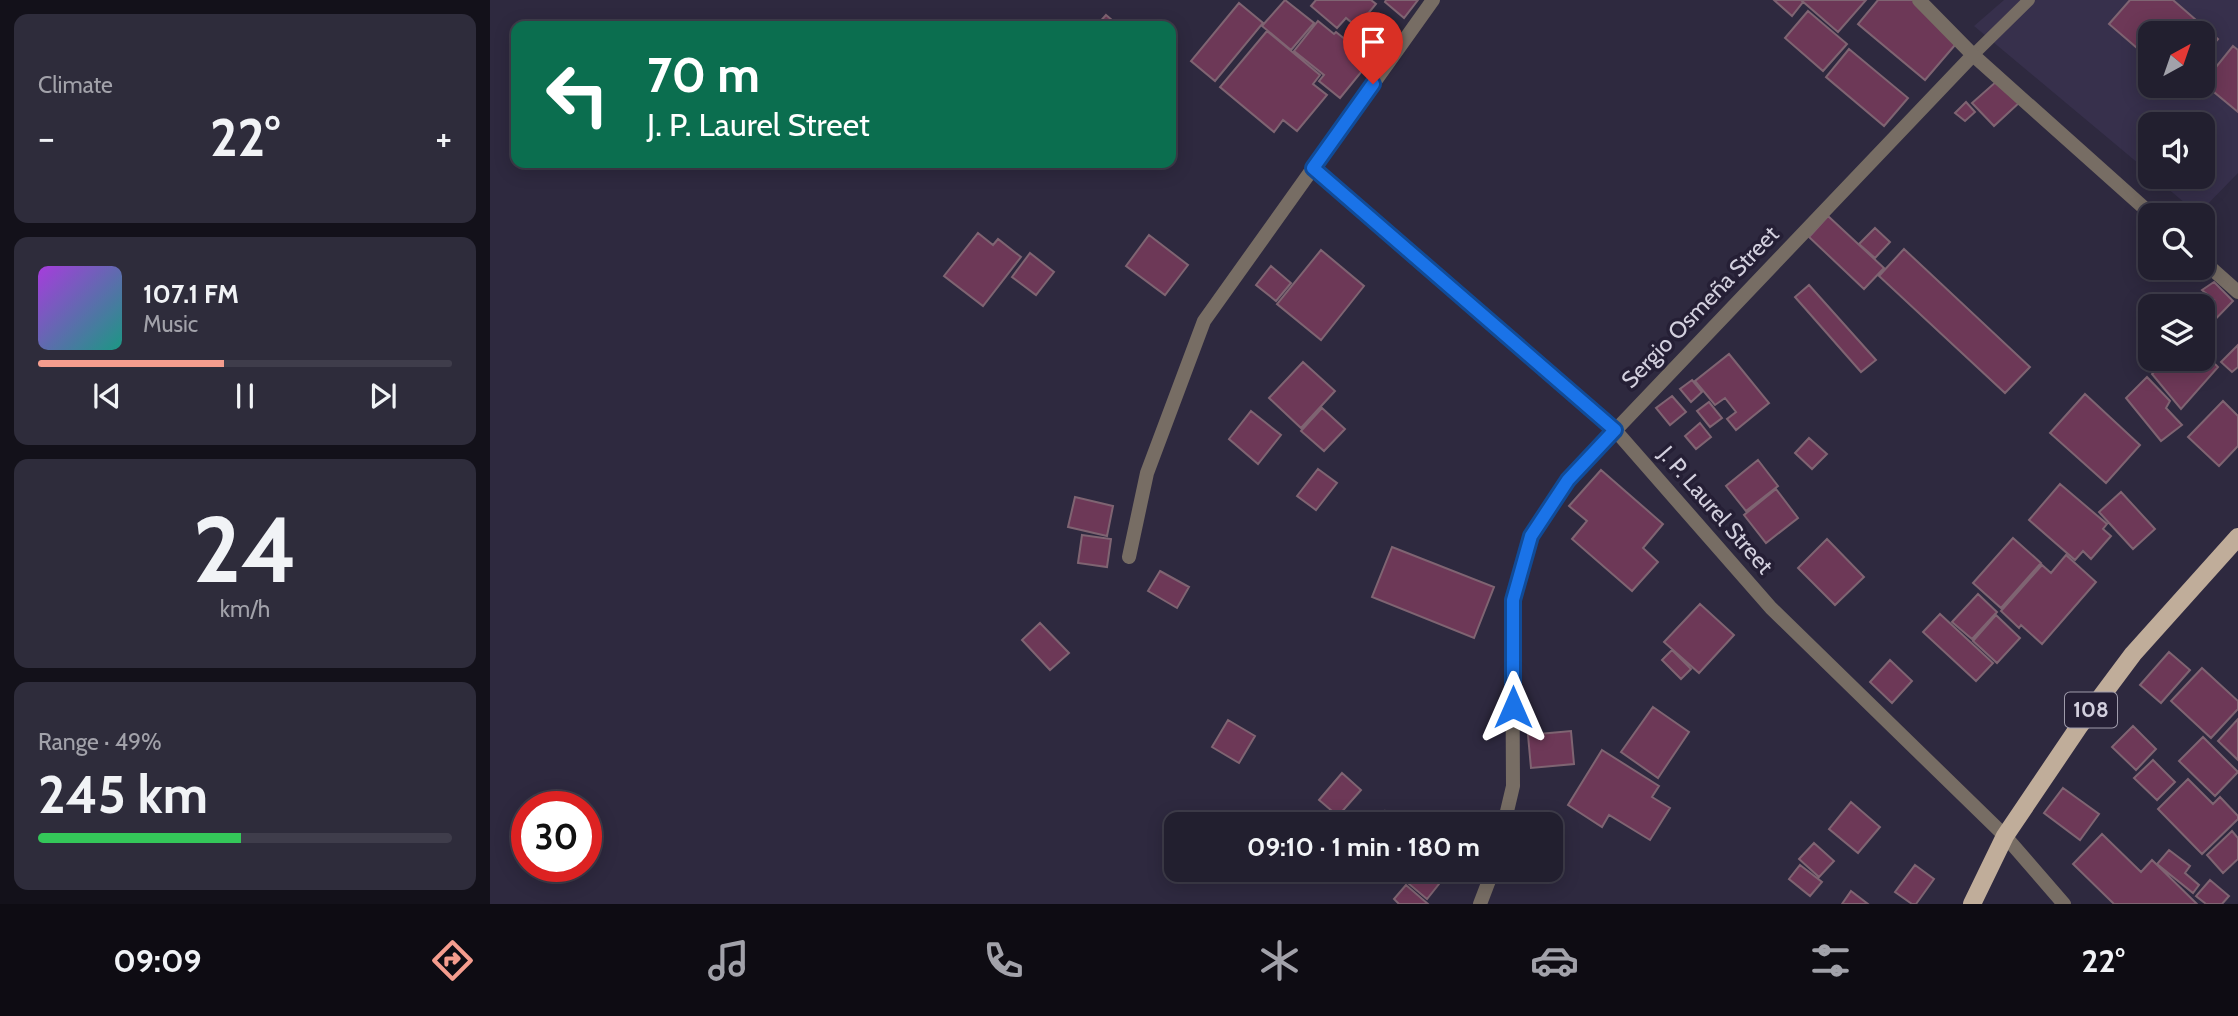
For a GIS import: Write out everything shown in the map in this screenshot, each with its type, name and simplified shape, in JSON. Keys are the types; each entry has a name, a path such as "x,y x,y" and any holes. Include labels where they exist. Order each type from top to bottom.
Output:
{"main road":[{"name":"108","path":"1972,904 2005,836 2080,725 2133,654 2238,537"}],"street":[{"path":"1129,557 1147,472 1204,321 1433,0"},
{"path":"1919,0 1973,55 2139,203"},
{"name":"Sergio Osmeña Street","path":"1507,812 1513,786 1513,600 1531,536 1568,480 1973,55"},
{"name":"J. P. Laurel Street","path":"1313,168 1615,430 1771,608 2005,836 2064,904"},
{"path":"2215,272 2238,292"},
{"path":"1480,904 1488,882"}],"lane":[{"name":"Sergio Osmeña Street","path":"1973,55 2029,0"}],"shaded area":[{"path":"2004,0 2238,0 2238,173 2209,203 2185,203 2168,189 2215,189 2215,112 2138,112 2138,163 1974,26"}],"building":[{"path":"1285,0 1314,23 1291,50 1262,26"},
{"path":"1316,0 1371,0 1376,4 1357,27 1346,18 1337,28 1311,6"},
{"path":"1418,0 1404,18 1385,2"},
{"path":"1774,0 1801,0 1803,2 1792,16"},
{"path":"1801,0 1866,0 1838,32"},
{"path":"1878,0 1917,0 1961,38 1925,80 1858,24"},
{"path":"2130,0 2173,0 2197,21 2138,21 2138,49 2109,24"},
{"path":"1239,3 1263,23 1215,81 1191,61"},
{"path":"1808,11 1847,44 1823,71 1785,38"},
{"path":"1106,15 1113,21 1101,21"},
{"path":"1318,21 1371,60 1340,98 1319,81 1324,75 1294,51"},
{"path":"1267,31 1320,75 1313,84 1327,95 1297,131 1283,120 1274,132 1220,87"},
{"path":"2233,46 2238,50 2238,112 2216,94 2216,67"},
{"path":"1849,49 1908,98 1884,126 1826,77"},
{"path":"1998,80 2021,101 1994,126 1972,103"},
{"path":"1966,102 1975,112 1965,121 1955,113"},
{"path":"1828,216 1884,268 1864,289 1809,237"},
{"path":"1875,228 1890,242 1875,258 1859,244"},
{"path":"978,233 993,245 998,239 1021,257 983,306 944,276"},
{"path":"1149,235 1188,265 1165,295 1126,266"},
{"path":"1904,249 2030,367 2005,393 1879,276"},
{"path":"1321,250 1364,286 1321,340 1277,304"},
{"path":"1030,253 1054,272 1036,295 1012,277"},
{"path":"1271,266 1291,283 1276,301 1256,285"},
{"path":"2214,282 2233,301 2215,320 2215,294 2207,294 2202,290"},
{"path":"1809,285 1876,360 1861,372 1795,297"},
{"path":"2238,345 2238,367 2232,372 2221,362"},
{"path":"1729,354 1769,403 1736,430 1727,419 1736,412 1725,398 1715,405 1695,381"},
{"path":"1303,362 1335,391 1301,428 1269,398"},
{"path":"2155,371 2214,371 2181,409 2152,374"},
{"path":"2147,377 2170,401 2166,408 2182,425 2161,441 2126,398"},
{"path":"1692,380 1702,392 1691,402 1680,389"},
{"path":"2085,394 2140,445 2106,483 2050,433"},
{"path":"1672,396 1686,412 1670,425 1656,408"},
{"path":"2223,401 2238,416 2238,446 2219,466 2188,437"},
{"path":"1709,402 1722,418 1710,427 1697,411"},
{"path":"1322,408 1345,429 1324,451 1301,431"},
{"path":"1251,411 1281,435 1258,464 1229,439"},
{"path":"1700,423 1711,437 1696,449 1685,436"},
{"path":"1809,438 1827,454 1812,469 1795,453"},
{"path":"1758,460 1778,486 1746,511 1726,486"},
{"path":"1318,469 1337,483 1316,510 1297,496"},
{"path":"1601,470 1663,524 1643,548 1658,562 1632,591 1572,539 1587,521 1569,506"},
{"path":"2060,484 2107,524 2103,529 2111,536 2091,559 2083,551 2075,560 2029,520"},
{"path":"1776,489 1798,518 1766,543 1744,515"},
{"path":"2121,492 2155,529 2133,549 2099,512"},
{"path":"1075,497 1113,506 1107,536 1068,527"},
{"path":"1082,535 1111,539 1107,567 1078,563"},
{"path":"2013,538 2041,563 2001,608 1973,583"},
{"path":"1827,539 1864,577 1835,605 1798,568"},
{"path":"1392,547 1494,587 1474,638 1372,597"},
{"path":"2066,555 2096,582 2042,644 2001,611 2042,565 2051,573"},
{"path":"1160,571 1189,587 1177,608 1148,591"},
{"path":"1978,594 1997,612 1972,639 1952,622"},
{"path":"1700,604 1734,635 1699,673 1664,642"},
{"path":"1940,614 1993,663 1976,681 1923,632"},
{"path":"1996,615 2020,638 1997,663 1973,641"},
{"path":"1040,623 1069,653 1050,670 1022,640"},
{"path":"1672,650 1691,669 1681,679 1662,660"},
{"path":"2169,652 2190,670 2161,703 2140,685"},
{"path":"1890,660 1912,681 1892,703 1870,682"},
{"path":"2202,668 2238,701 2238,709 2211,738 2171,701"},
{"path":"1653,707 1689,732 1658,778 1621,752"},
{"path":"2238,719 2238,760 2218,741"},
{"path":"1228,720 1255,736 1239,763 1212,747"},
{"path":"2133,726 2156,749 2136,770 2112,747"},
{"path":"1571,731 1574,764 1531,768 1528,735"},
{"path":"2203,737 2238,772 2215,796 2179,761"},
{"path":"1602,750 1659,786 1652,797 1670,808 1650,840 1609,815 1602,827 1568,805"},
{"path":"2153,760 2175,782 2157,800 2134,778"},
{"path":"1342,773 1361,790 1342,812 1333,812 1319,800"},
{"path":"2188,779 2213,804 2220,797 2238,816 2202,854 2158,809"},
{"path":"2063,788 2099,814 2080,840 2044,813"},
{"path":"1851,802 1880,827 1858,853 1829,829"},
{"path":"2232,831 2238,838 2238,859 2223,873 2207,855"},
{"path":"2102,834 2141,872 2152,860 2197,904 2114,904 2073,864"},
{"path":"1814,843 1834,861 1819,877 1799,859"},
{"path":"2169,850 2190,866 2185,873 2199,885 2193,893 2157,864"},
{"path":"1800,865 1822,882 1810,896 1789,879"},
{"path":"1915,865 1934,879 1916,904 1912,904 1895,892"},
{"path":"2210,880 2229,896 2222,904 2206,904 2196,896"},
{"path":"1436,882 1439,884 1427,899 1409,884"},
{"path":"1406,885 1428,904 1399,904 1394,899"},
{"path":"1851,891 1868,904 1842,904"}],"route":[{"path":"1373,84 1313,168 1615,430 1568,480 1531,536 1513,600 1513,707"}]}
